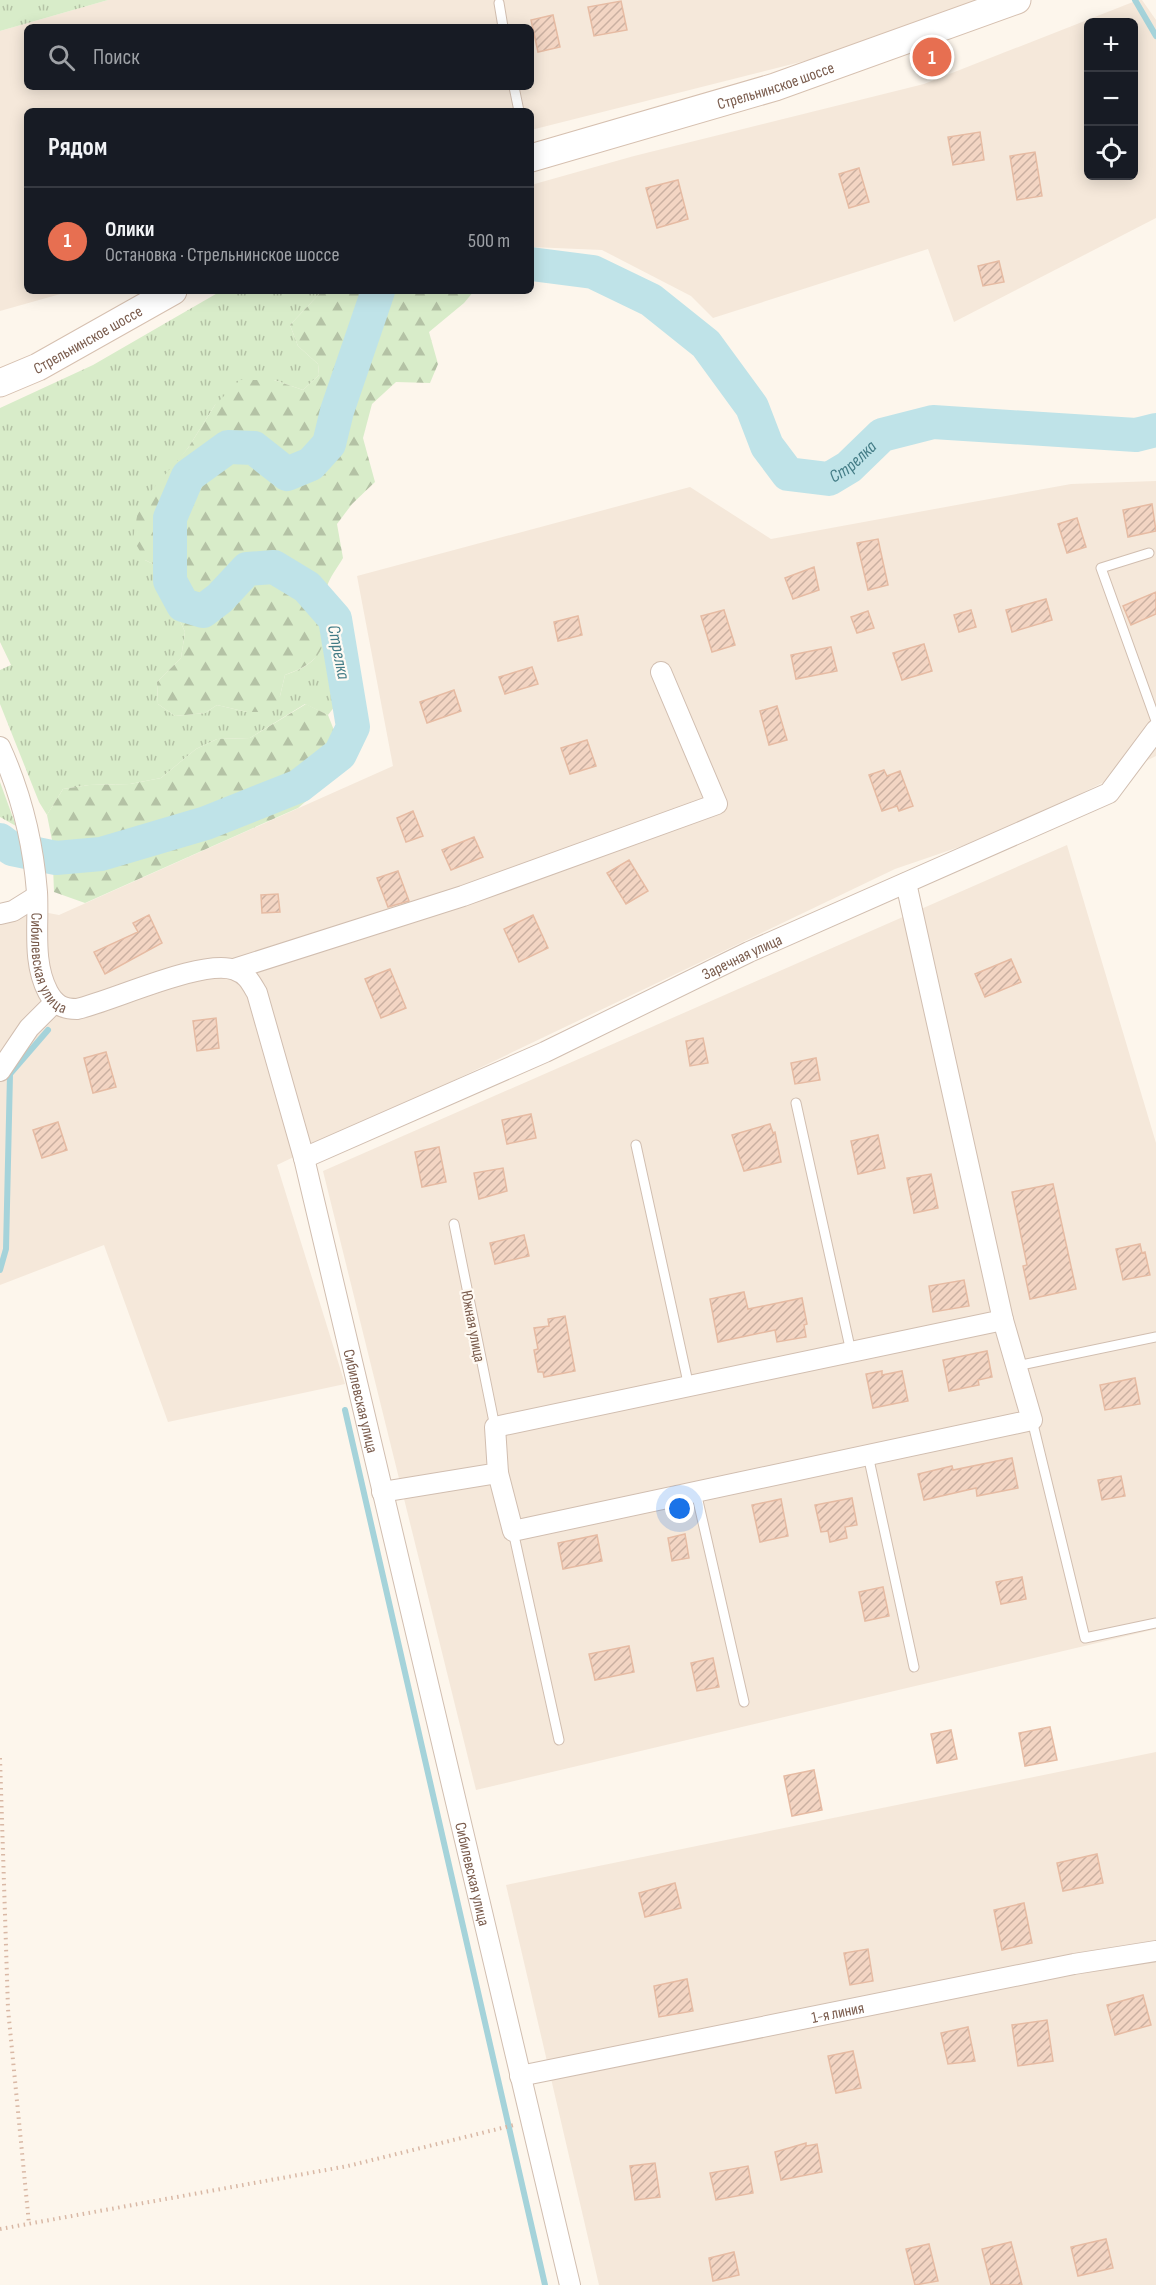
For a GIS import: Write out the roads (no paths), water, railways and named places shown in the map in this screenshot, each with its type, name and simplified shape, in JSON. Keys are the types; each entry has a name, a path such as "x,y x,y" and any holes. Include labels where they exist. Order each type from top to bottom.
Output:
{"main road":[{"name":"Стрельнинское шоссе","path":"534,158 775,87 1017,0"},
{"name":"Стрельнинское шоссе","path":"0,383 38,367 156,295"}],"street":[{"path":"234,969 463,896 717,804 661,672"},
{"name":"Заречная улица","path":"304,1158 545,1052 749,952 1109,793 1156,730"},
{"name":"Сибилевская улица","path":"0,747 16,781 29,836 37,896 39,960 48,991 54,1002 64,1009 77,1009 210,969 234,969 248,977 257,993 304,1158 570,2285"},
{"path":"906,883 1003,1320 1032,1420 513,1531 498,1473 495,1427 1003,1320"},
{"path":"0,914 13,911 37,896"},
{"path":"0,1071 29,1028 54,1002"},
{"path":"382,1492 498,1473"},
{"name":"1-я линия","path":"520,2076 1062,1966 1156,1951"}],"lane":[{"path":"499,3 502,24"},
{"path":"515,90 518,108"},
{"path":"1149,553 1101,568 1156,721"},
{"path":"796,1103 851,1352"},
{"path":"636,1145 688,1386"},
{"name":"Южная улица","path":"454,1224 495,1427"},
{"path":"1016,1366 1156,1337"},
{"path":"1032,1420 1085,1638 1156,1623"},
{"path":"868,1455 914,1666"},
{"path":"696,1492 744,1702"},
{"path":"513,1531 559,1740"}],"waterway":[{"path":"1135,0 1156,36"},
{"name":"Стрелка","path":"534,264 593,272 651,300 706,344 752,407 767,446 788,474 829,479 849,467 882,435 933,422 1136,435 1156,430"},
{"name":"Стрелка","path":"0,840 12,849 56,858 101,854 206,823 299,786 340,754 353,727 335,619 307,587 274,567 247,569 220,598 203,611 183,605 170,581 170,518 188,476 228,447 254,448 287,474 311,464 329,444 337,411 377,294"},
{"path":"0,1270 6,1249 10,1074 48,1030"},
{"path":"345,1410 545,2285"}],"place":[{"name":"Олики","path":"932,57"}]}
